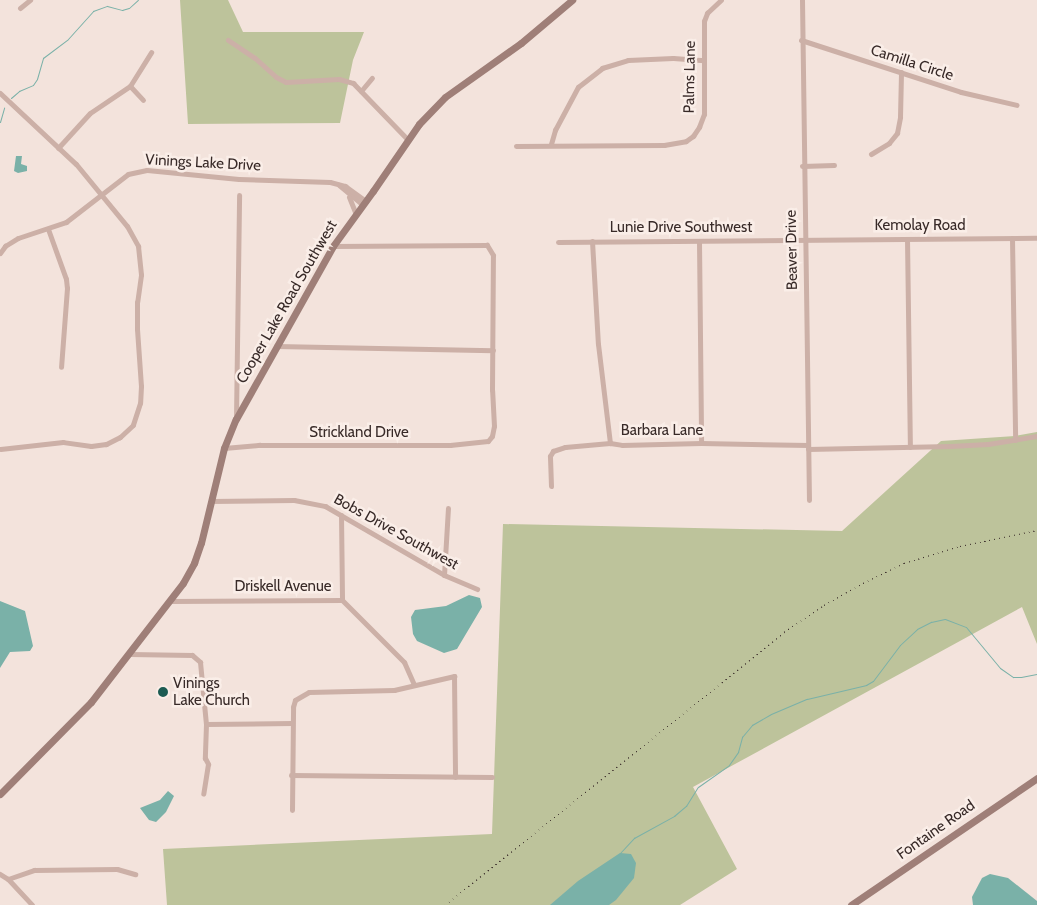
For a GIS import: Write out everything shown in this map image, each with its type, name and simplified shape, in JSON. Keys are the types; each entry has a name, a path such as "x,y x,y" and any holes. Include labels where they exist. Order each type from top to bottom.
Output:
{"street":[{"path":"20,8 30,0"},
{"name":"Cooper Lake Road Southwest","path":"0,794 79,715 171,601 194,563 224,448 236,419 333,246 419,124 445,97 521,43 572,0"},
{"name":"Palms Lane","path":"551,144 664,145 686,141 699,127 704,114 704,21 707,13 721,0"},
{"name":"Beaver Drive","path":"802,0 802,166 809,500"},
{"path":"228,40 255,58 276,77 286,82 339,79 353,83 408,140"},
{"name":"Camilla Circle","path":"801,40 960,92 1017,105"},
{"path":"58,148 90,113 130,86 151,52"},
{"path":"516,146 551,144 555,130 578,88 602,68 628,60 673,58 704,60"},
{"path":"871,154 889,143 897,133 900,117 901,72"},
{"path":"361,91 372,78"},
{"path":"130,86 143,100"},
{"path":"0,93 76,164 128,226 138,246 141,275 137,302 141,386 140,403 133,425 120,437 106,444 83,446 63,442 0,449"},
{"path":"802,166 834,165"},
{"name":"Vinings Lake Drive","path":"0,253 5,246 18,238 48,230 66,222 128,174 147,170 240,179 314,180 345,186 364,203"},
{"name":"Vinings Lake Drive","path":"339,186 348,194 364,203"},
{"path":"348,194 355,206 356,214"},
{"path":"236,419 239,195"},
{"path":"48,230 66,279 67,288 61,367"},
{"path":"1012,238 1015,440"},
{"name":"Kemolay Road","path":"804,240 1037,238"},
{"path":"907,239 910,447"},
{"path":"699,240 700,443"},
{"name":"Lunie Drive Southwest","path":"558,242 804,240"},
{"path":"592,241 598,344 610,443"},
{"path":"276,346 493,350 493,255 487,244 333,246"},
{"name":"Strickland Drive","path":"224,448 260,445 450,445 488,441 492,436 494,426 493,350"},
{"name":"Barbara Lane","path":"551,486 549,462 553,451 565,447 610,443 622,445 700,443 808,447 910,447 988,444 1037,436"},
{"name":"Bobs Drive Southwest","path":"211,501 294,500 325,506 444,575 477,589"},
{"path":"444,575 448,508"},
{"path":"341,515 342,600"},
{"name":"Driskell Avenue","path":"171,601 342,600 404,662 414,684"},
{"path":"130,654 196,657 201,666 206,724 204,758 208,764 203,794"},
{"path":"292,810 292,723 295,700 309,692 394,690 454,676 454,776"},
{"path":"206,724 292,723"},
{"path":"291,775 492,777"},
{"name":"Fontaine Road","path":"851,905 1037,778"},
{"path":"8,879 34,870 117,870 135,874"},
{"path":"0,874 8,879 32,905"}],"green space":[{"path":"180,0 228,0 243,32 364,32 353,60 340,123 188,124"},
{"path":"1037,432 1037,644 1022,607 693,787 737,869 680,905 167,905 163,849 492,834 503,524 842,531 941,441 1015,436"}],"water":[{"path":"16,156 22,156 21,164 27,166 27,171 18,173 14,171"},
{"path":"469,595 480,598 482,607 457,649 444,653 417,641 413,634 411,617 415,610 446,606"},
{"path":"0,601 25,611 33,646 30,651 10,652 0,668"},
{"path":"168,791 174,796 166,812 156,822 149,820 140,808 160,800"},
{"path":"620,853 631,854 636,863 634,878 616,900 609,905 550,905 578,881"},
{"path":"990,874 1008,878 1037,901 1037,905 973,905 972,897 982,878"}],"waterway":[{"path":"11,98 19,91 33,85 37,79 43,58 68,39 93,11 107,6 122,10 129,8 138,0"},
{"path":"0,122 4,108"},
{"path":"620,853 634,838 674,816 686,806 698,787 729,765 738,752 742,737 752,725 771,714 807,699 866,685 873,681 900,645 917,629 931,622 945,619 966,627 1000,668 1013,677 1037,674"}],"railway":[{"path":"445,905 784,632 824,605 904,563 960,546 1037,530"}],"place":[{"name":"Vinings Lake Church","path":"163,692"}]}
